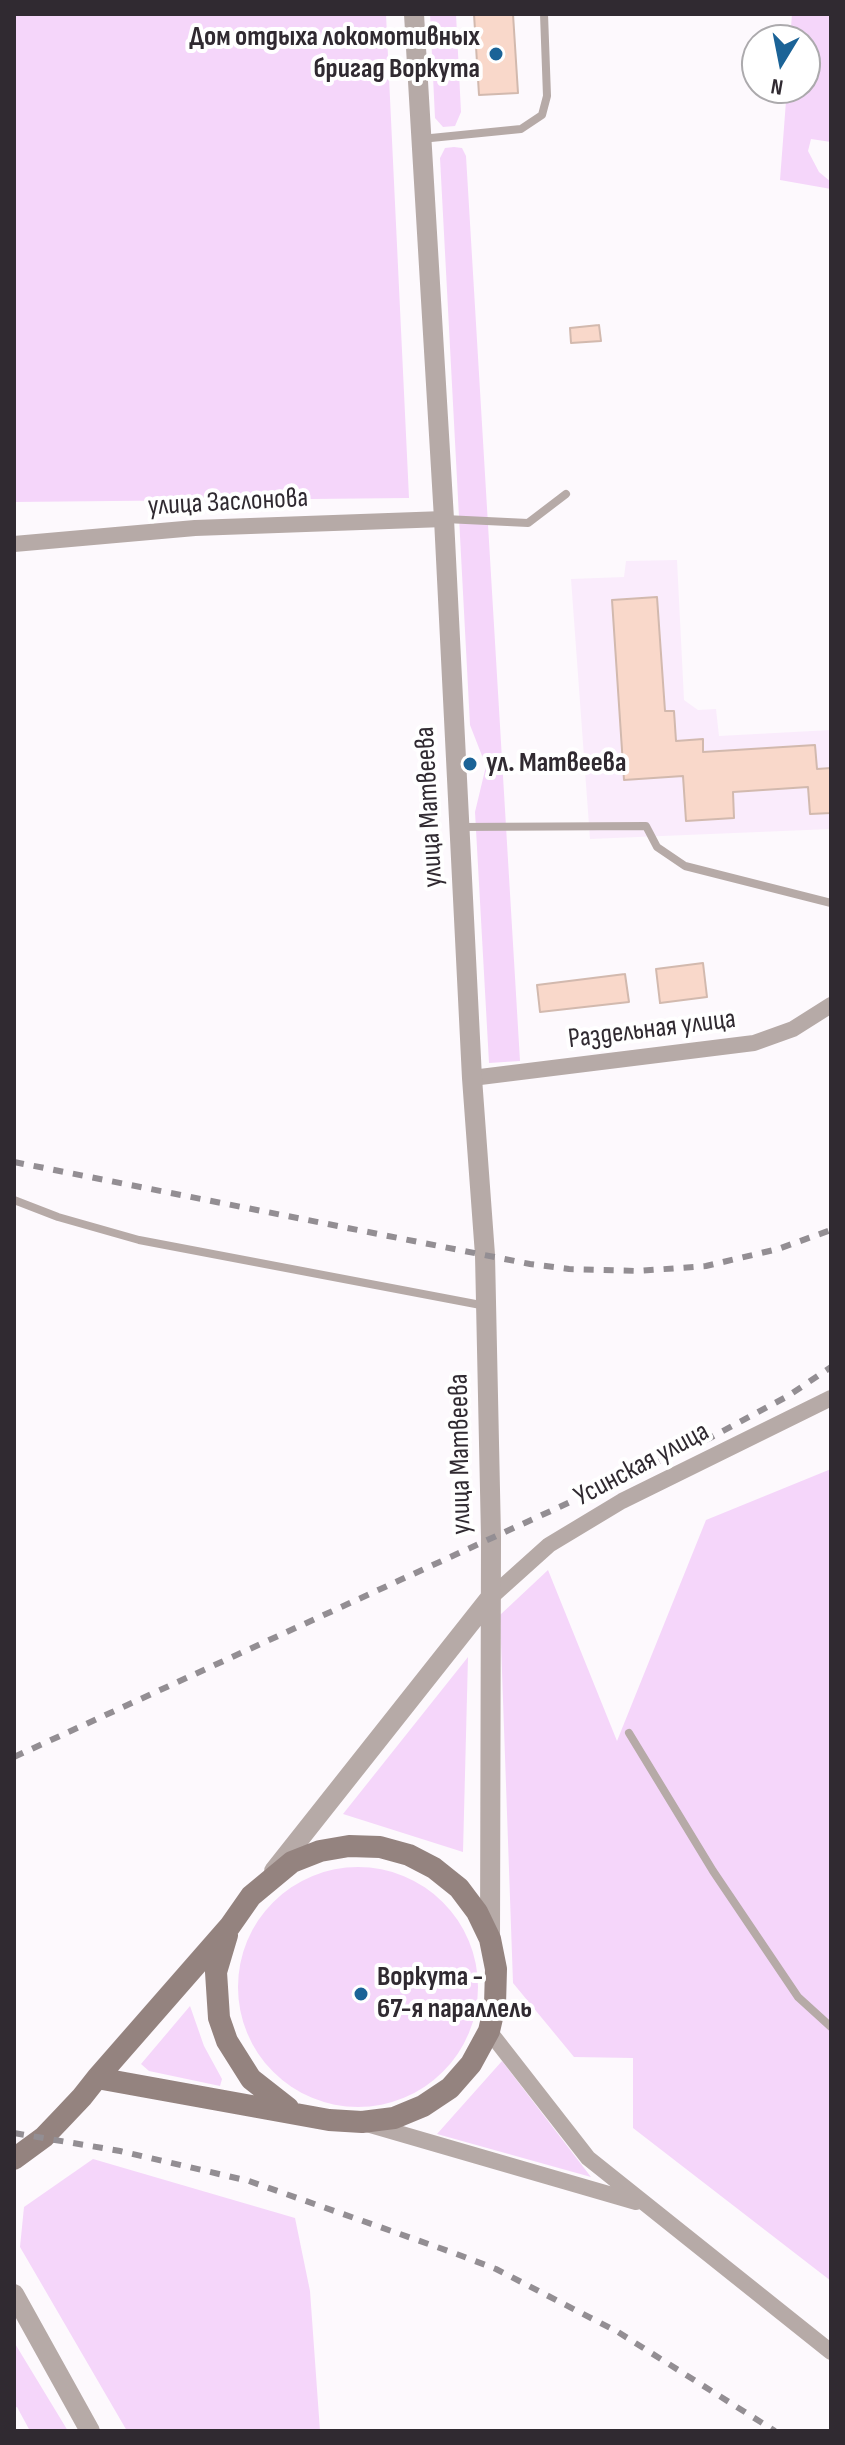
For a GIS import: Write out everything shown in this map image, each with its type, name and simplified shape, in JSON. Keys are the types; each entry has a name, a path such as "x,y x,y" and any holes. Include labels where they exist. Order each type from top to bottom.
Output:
{"main road":[{"path":"14,2159 44,2137 269,1878 292,1862 320,1851 349,1846 380,1847 422,1861 459,1888 477,1912 490,1939 496,1969 495,2005 489,2031 471,2064 450,2088 423,2106 394,2118 362,2122 97,2078"},
{"path":"230,1926 216,1972 219,2018 227,2041 251,2079 294,2112"}],"street":[{"name":"улица Матвеева","path":"414,14 486,1306 490,1939"},
{"name":"улица Заслонова","path":"14,544 195,528 444,519"},
{"name":"Раздельная улица","path":"472,1078 754,1043 793,1029 831,1005"},
{"name":"Усинская улица","path":"490,1598 549,1545 622,1501 831,1398"},
{"path":"269,1878 490,1598"},
{"path":"489,2031 588,2158 831,2352"},
{"path":"362,2122 646,2204"},
{"path":"14,2294 90,2431"}],"lane":[{"path":"420,139 521,129 542,115 547,96 544,14"},
{"path":"444,519 528,523 566,494"},
{"path":"458,827 646,826 657,847 685,866 831,903"},
{"path":"14,1200 81,1225 139,1240 486,1306"},
{"path":"629,1733 713,1871 798,1997 831,2027"}],"shaded area":[{"path":"14,14 386,14 409,498 14,502"},
{"path":"430,14 456,14 461,112 455,126 443,127 435,118"},
{"path":"792,14 831,14 831,142 811,139 808,151 819,172 831,182 831,189 780,180 786,104 821,104 821,24 791,24"},
{"path":"445,148 462,148 466,156 520,1061 489,1063 475,812 486,766 470,725 440,158"},
{"path":"677,560 684,700 698,710 716,709 719,736 831,730 831,829 590,839 571,579 624,577 626,561"},
{"path":"831,1469 831,2281 633,2128 633,2058 574,2057 513,1983 500,1615 548,1570 617,1741 706,1520"},
{"path":"468,1657 463,1852 343,1814"},
{"path":"358,1867 381,1869 404,1876 425,1887 443,1902 458,1920 469,1941 476,1964 476,2010 469,2033 458,2054 443,2072 425,2087 404,2098 381,2105 358,2107 335,2105 312,2098 291,2087 273,2072 258,2054 247,2033 240,2010 238,1987 240,1964 247,1941 258,1920 273,1902 291,1887 312,1876 335,1869"},
{"path":"190,2006 204,2046 222,2079 220,2086 149,2071 141,2064"},
{"path":"502,2061 591,2177 437,2134"},
{"path":"93,2159 295,2218 310,2291 320,2431 127,2431 20,2247 24,2207"},
{"path":"14,2342 68,2431 30,2431 17,2407 14,2408"}],"building":[{"name":"Дом отдыха локомотивных бригад Воркута","path":"474,14 513,14 518,93 479,95"},
{"path":"599,325 601,341 571,343 570,328"},
{"path":"657,597 665,711 674,711 676,741 703,739 703,752 815,745 817,769 831,768 831,813 810,814 808,787 733,792 734,818 686,821 683,776 624,780 612,600"},
{"path":"703,963 707,997 660,1003 656,969"},
{"path":"625,974 629,1002 540,1012 537,985"}],"railway":[{"path":"14,1162 530,1264 569,1269 638,1271 706,1266 778,1249 831,1230"},
{"path":"14,1757 710,1438 788,1396 831,1367"},
{"path":"14,2133 120,2151 249,2181 496,2269 618,2332 775,2431"}],"place":[{"name":"Дом отдыха локомотивных бригад Воркута","path":"496,54"},
{"name":"ул. Матвеева","path":"470,764"},
{"name":"Воркута - 67-я параллель","path":"361,1994"}]}
